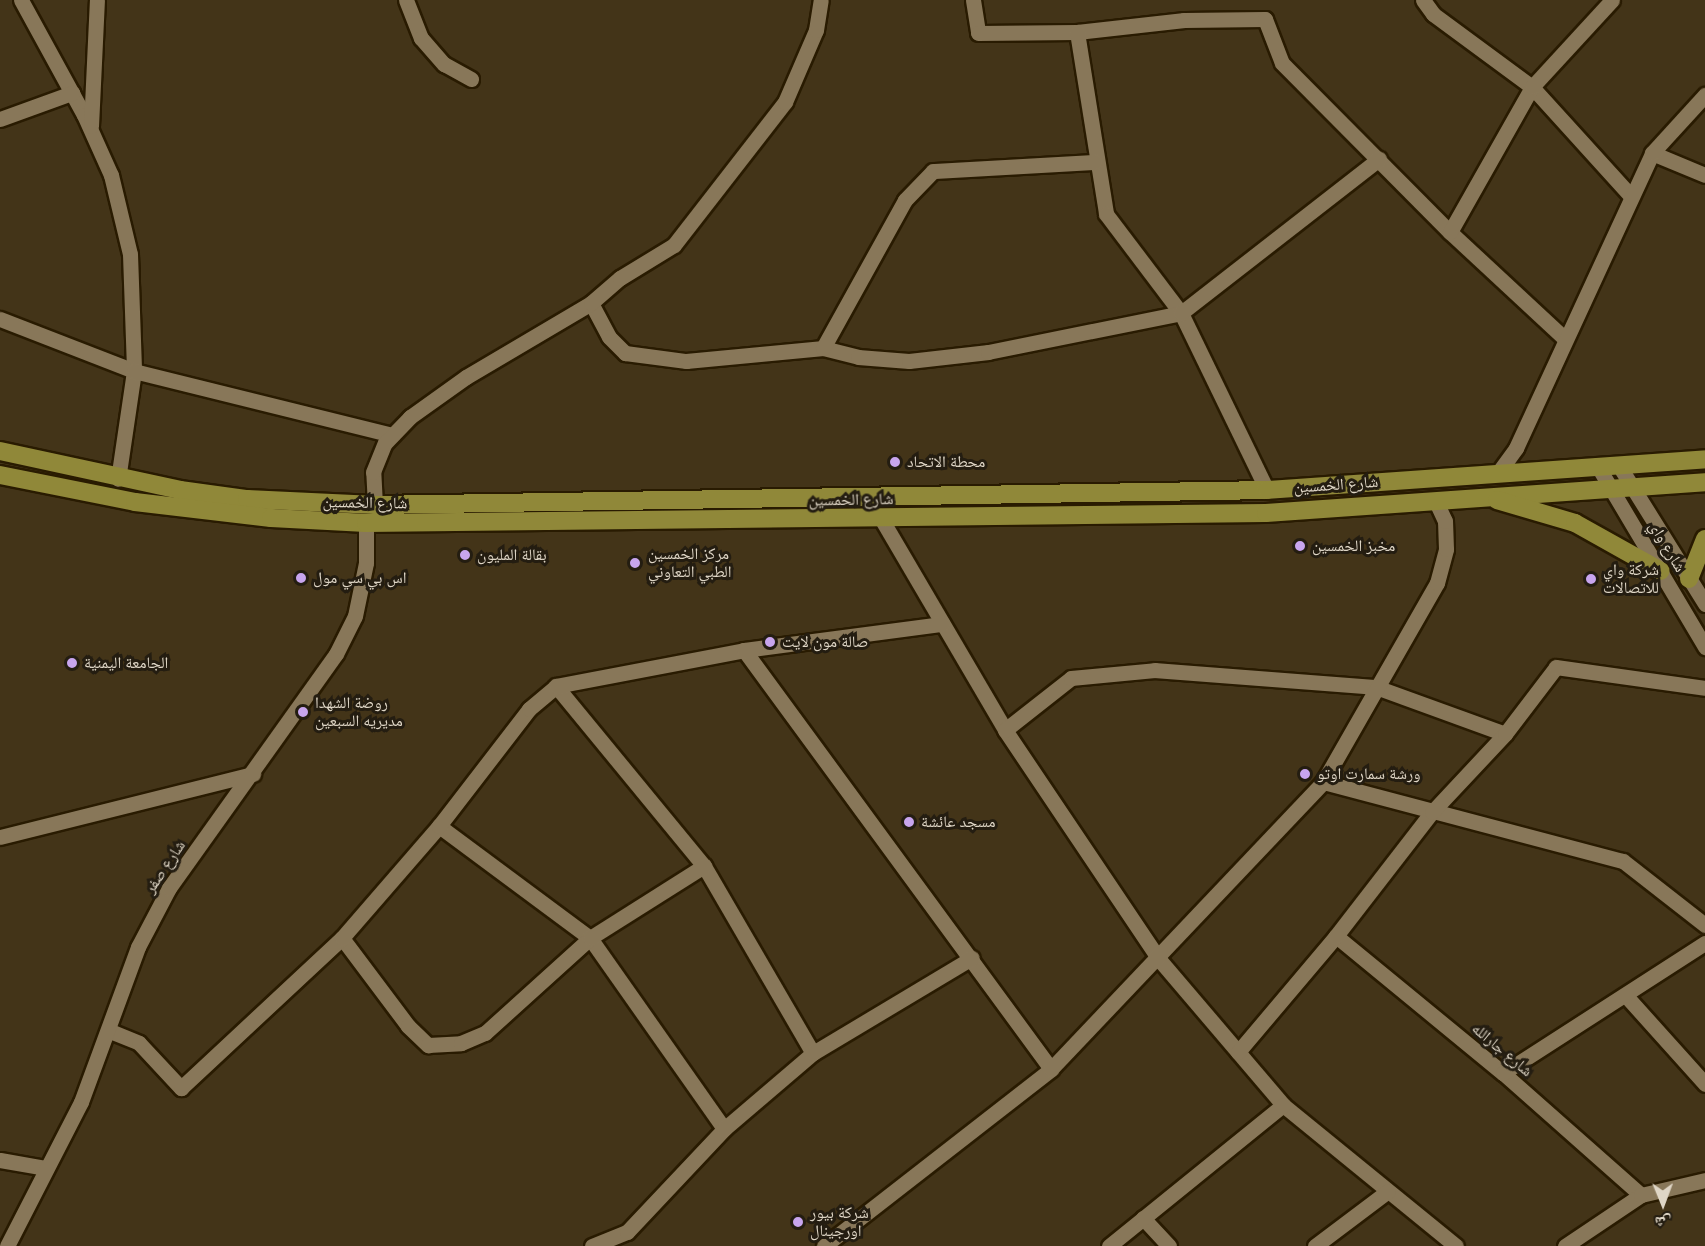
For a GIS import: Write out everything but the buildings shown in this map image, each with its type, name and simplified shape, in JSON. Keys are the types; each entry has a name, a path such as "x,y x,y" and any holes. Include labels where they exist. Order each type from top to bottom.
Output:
{"main road":[{"name":"شارع الخمسين","path":"0,451 118,479 247,499 375,505 949,498 1267,490 1705,459"},
{"name":"شارع الخمسين","path":"0,475 135,502 271,518 366,523 882,520 1266,513 1481,496 1705,482"},
{"path":"1481,496 1575,523 1661,571"},
{"path":"949,498 950,519"},
{"path":"1689,579 1705,539"}],"street":[{"path":"21,0 72,93 111,175 130,254 134,371 118,479"},
{"path":"90,129 97,0"},
{"path":"406,0 421,38 444,64 471,79"},
{"path":"375,505 372,472 392,435 410,417 466,377 591,303 620,278 674,245 785,102 816,30 821,0"},
{"path":"973,0 978,33 1077,32 1184,20 1265,20 1282,63 1449,232 1564,339"},
{"path":"1423,0 1433,14 1532,87 1630,195"},
{"path":"1449,232 1532,87 1612,0"},
{"path":"1077,32 1095,162 1106,214 1181,313 1267,490"},
{"path":"0,119 72,93"},
{"path":"1498,473 1516,448 1630,195 1652,153 1705,95"},
{"path":"1652,153 1705,175"},
{"path":"591,303 609,337 625,353 686,361 823,348 858,357 909,361 988,352 1181,313 1379,159"},
{"path":"823,348 905,200 933,171 1095,162"},
{"path":"0,319 134,371 392,435"},
{"name":"شارع واي","path":"1618,464 1705,604"},
{"name":"شارع واي","path":"1597,465 1705,647"},
{"path":"824,1246 1051,1069 1323,782 1437,583 1446,549 1446,521 1435,500"},
{"path":"882,520 1005,730 1158,958 1283,1105 1456,1246"},
{"name":"شارع صفر","path":"7,1246 81,1102 110,1031 138,947 169,888 253,774 336,654 355,616 366,563 366,523"},
{"path":"110,1031 139,1043 181,1088 342,938 439,826 529,709 556,686 744,650 942,624"},
{"path":"744,650 972,958 1051,1069"},
{"path":"1238,1052 1336,936 1432,812 1505,734 1556,667 1705,688"},
{"path":"1005,730 1071,678 1155,670 1376,687 1505,734"},
{"path":"556,686 704,866 813,1053"},
{"path":"0,837 253,774"},
{"path":"1323,782 1623,861 1705,926"},
{"path":"439,826 590,938 724,1129"},
{"path":"342,938 408,1026 428,1045 461,1043 485,1033 590,938 704,866"},
{"name":"شارع جارالله","path":"1336,936 1503,1073 1641,1195"},
{"path":"1503,1073 1627,996 1705,943"},
{"path":"592,1246 627,1232 724,1129 813,1053 972,958"},
{"path":"1627,996 1705,1084"},
{"path":"1109,1246 1283,1105"},
{"path":"0,1160 46,1168"},
{"path":"1565,1246 1641,1195 1705,1180"},
{"path":"1315,1246 1388,1191"},
{"path":"1143,1218 1169,1246"}],"place":[{"name":"محطة الاتحاد","path":"895,462"},
{"name":"مخبز الخمسين","path":"1300,546"},
{"name":"بقالة المليون","path":"465,555"},
{"name":"مركز الخمسين الطبي التعاوني","path":"635,563"},
{"name":"اس بي سي مول","path":"301,578"},
{"name":"شركة واي للاتصالات","path":"1591,579"},
{"name":"صالة مون لايت","path":"770,642"},
{"name":"الجامعة اليمنية","path":"72,663"},
{"name":"روضة الشهدا مديريه السبعين","path":"303,712"},
{"name":"ورشة سمارت اوتو","path":"1305,774"},
{"name":"مسجد عائشة","path":"909,822"},
{"name":"شركة بيور اورجينال","path":"798,1222"}]}
